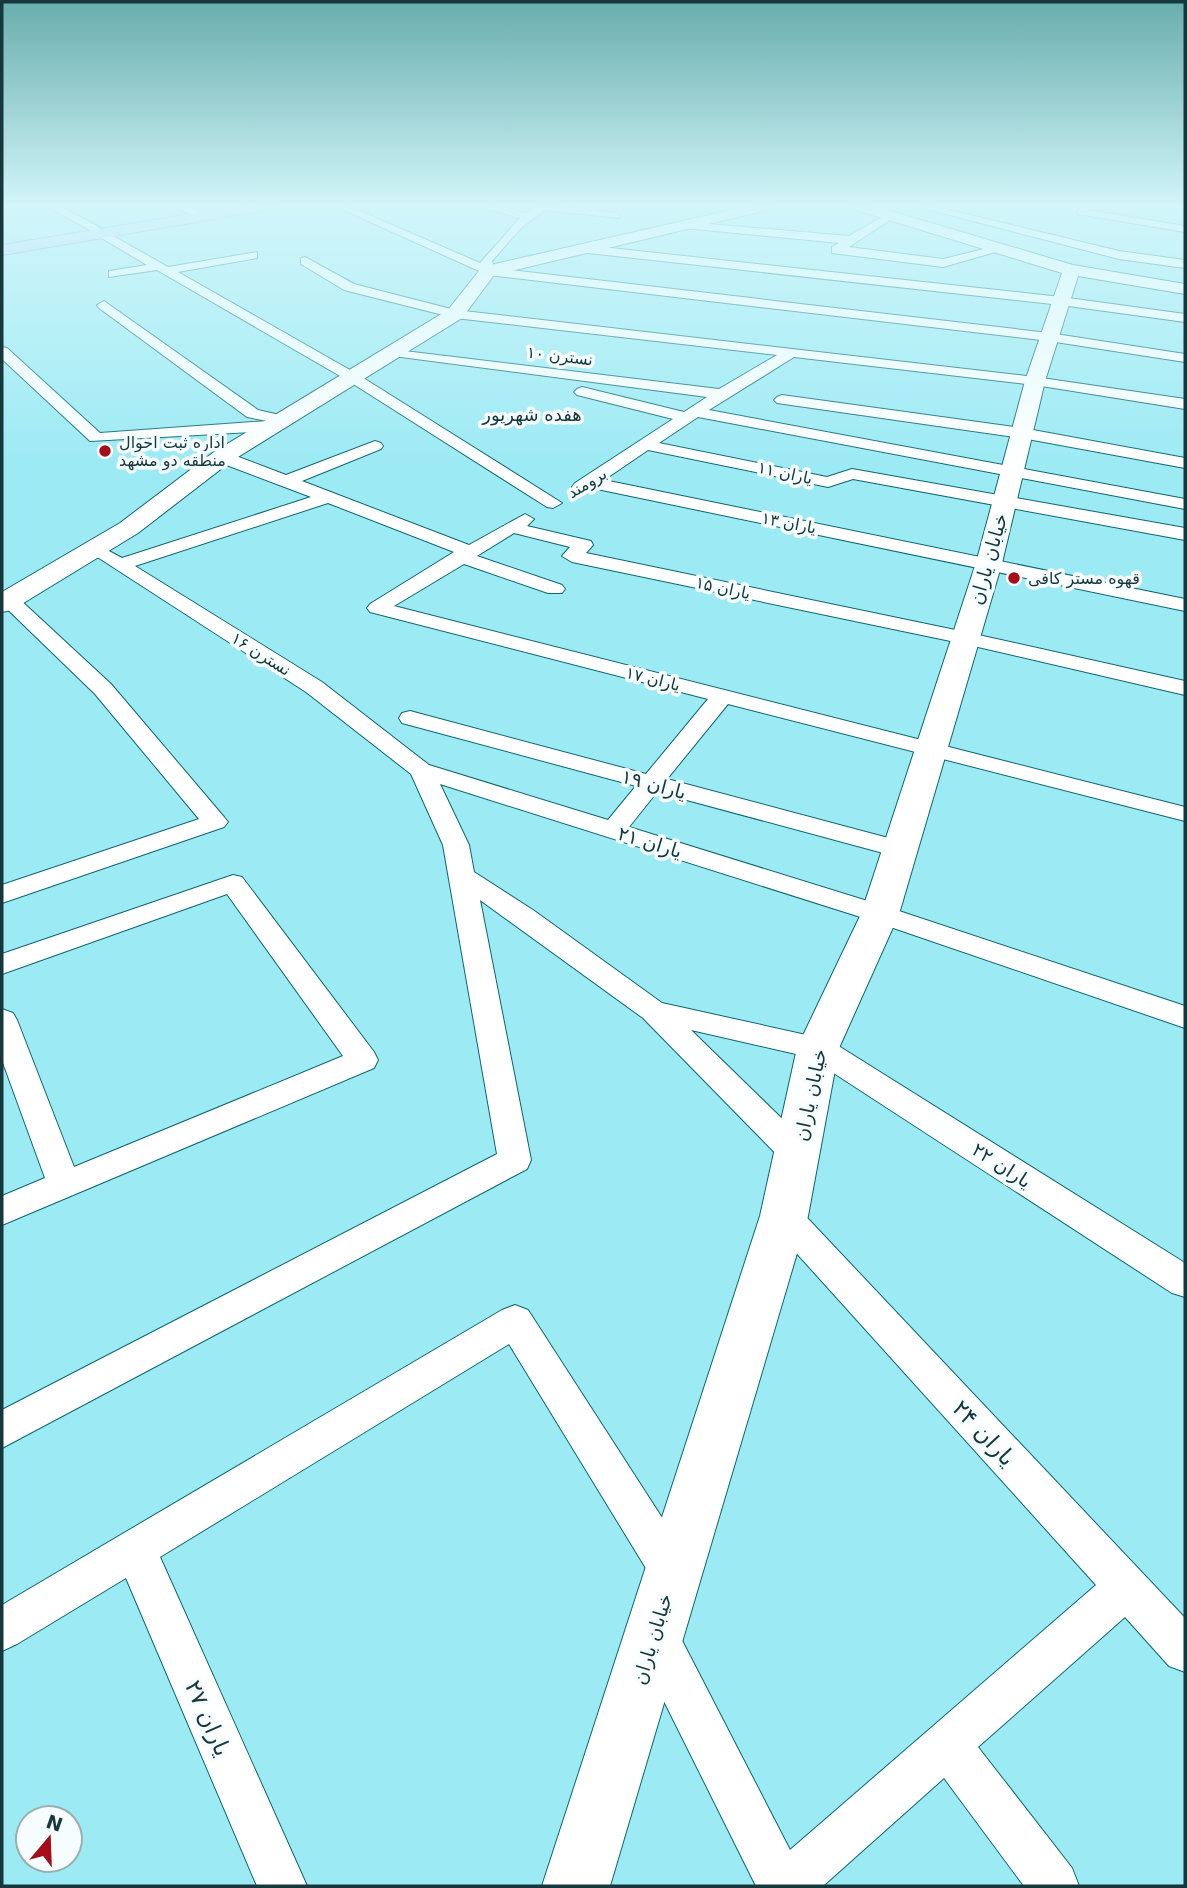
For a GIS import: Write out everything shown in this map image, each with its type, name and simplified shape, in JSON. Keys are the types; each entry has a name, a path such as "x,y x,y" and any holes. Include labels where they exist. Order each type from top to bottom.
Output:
{"street":[{"path":"200,292 352,377 553,503"},
{"path":"369,292 455,314 1035,381 1185,404"},
{"path":"2,894 215,822 103,689 5,602 129,528 222,457 276,422 455,314 467,292"},
{"path":"687,292 845,313 996,292"},
{"name":"خیابان یاران","path":"576,1886 784,1216 818,1048 880,914 989,563 1059,292"},
{"path":"1077,292 1185,358"},
{"path":"1094,292 1185,318"},
{"path":"104,305 253,414 276,422"},
{"path":"2,351 96,438 276,422"},
{"name":"نسترن ۱۰","path":"393,352 722,394"},
{"name":"برومند","path":"377,608 589,482 722,394 793,352"},
{"path":"573,390 1008,487 1185,534"},
{"path":"782,400 1021,433 1185,463"},
{"name":"یاران ۱۱","path":"647,445 828,482 852,474 1008,487"},
{"path":"285,482 375,446"},
{"path":"222,457 555,589"},
{"name":"یاران ۱۳","path":"589,482 1185,604"},
{"path":"1008,487 1185,504"},
{"path":"120,565 326,498"},
{"name":"یاران ۱۵","path":"510,527 584,545 572,556 965,638"},
{"name":"نسترن ۱۶","path":"94,549 314,687 421,770"},
{"name":"یاران ۱۷","path":"377,608 1185,814"},
{"path":"965,638 1185,688"},
{"path":"613,830 722,697"},
{"name":"یاران ۱۹","path":"410,718 898,849"},
{"path":"2,1430 515,1160 456,845 421,770"},
{"name":"یاران ۲۱","path":"421,770 880,914 1185,1017"},
{"path":"461,875 653,1011 797,1154"},
{"path":"2,964 233,883 363,1059 2,1211"},
{"name":"یاران ۲۲","path":"653,1011 818,1048 1185,1282"},
{"path":"2,1020 64,1184"},
{"name":"یاران ۲۴","path":"784,1216 1185,1650"},
{"path":"2,1629 514,1321 673,1573"},
{"name":"یاران ۲۷","path":"135,1549 282,1886"},
{"path":"654,1633 784,1886 1127,1587"},
{"path":"947,1744 1054,1886"}],"place":[{"name":"اداره ثبت احوال منطقه دو مشهد","path":"105,451"},
{"name":"قهوه مستر کافی","path":"1014,578"}],"district":[{"name":"هفده شهریور","path":"532,414"}]}
